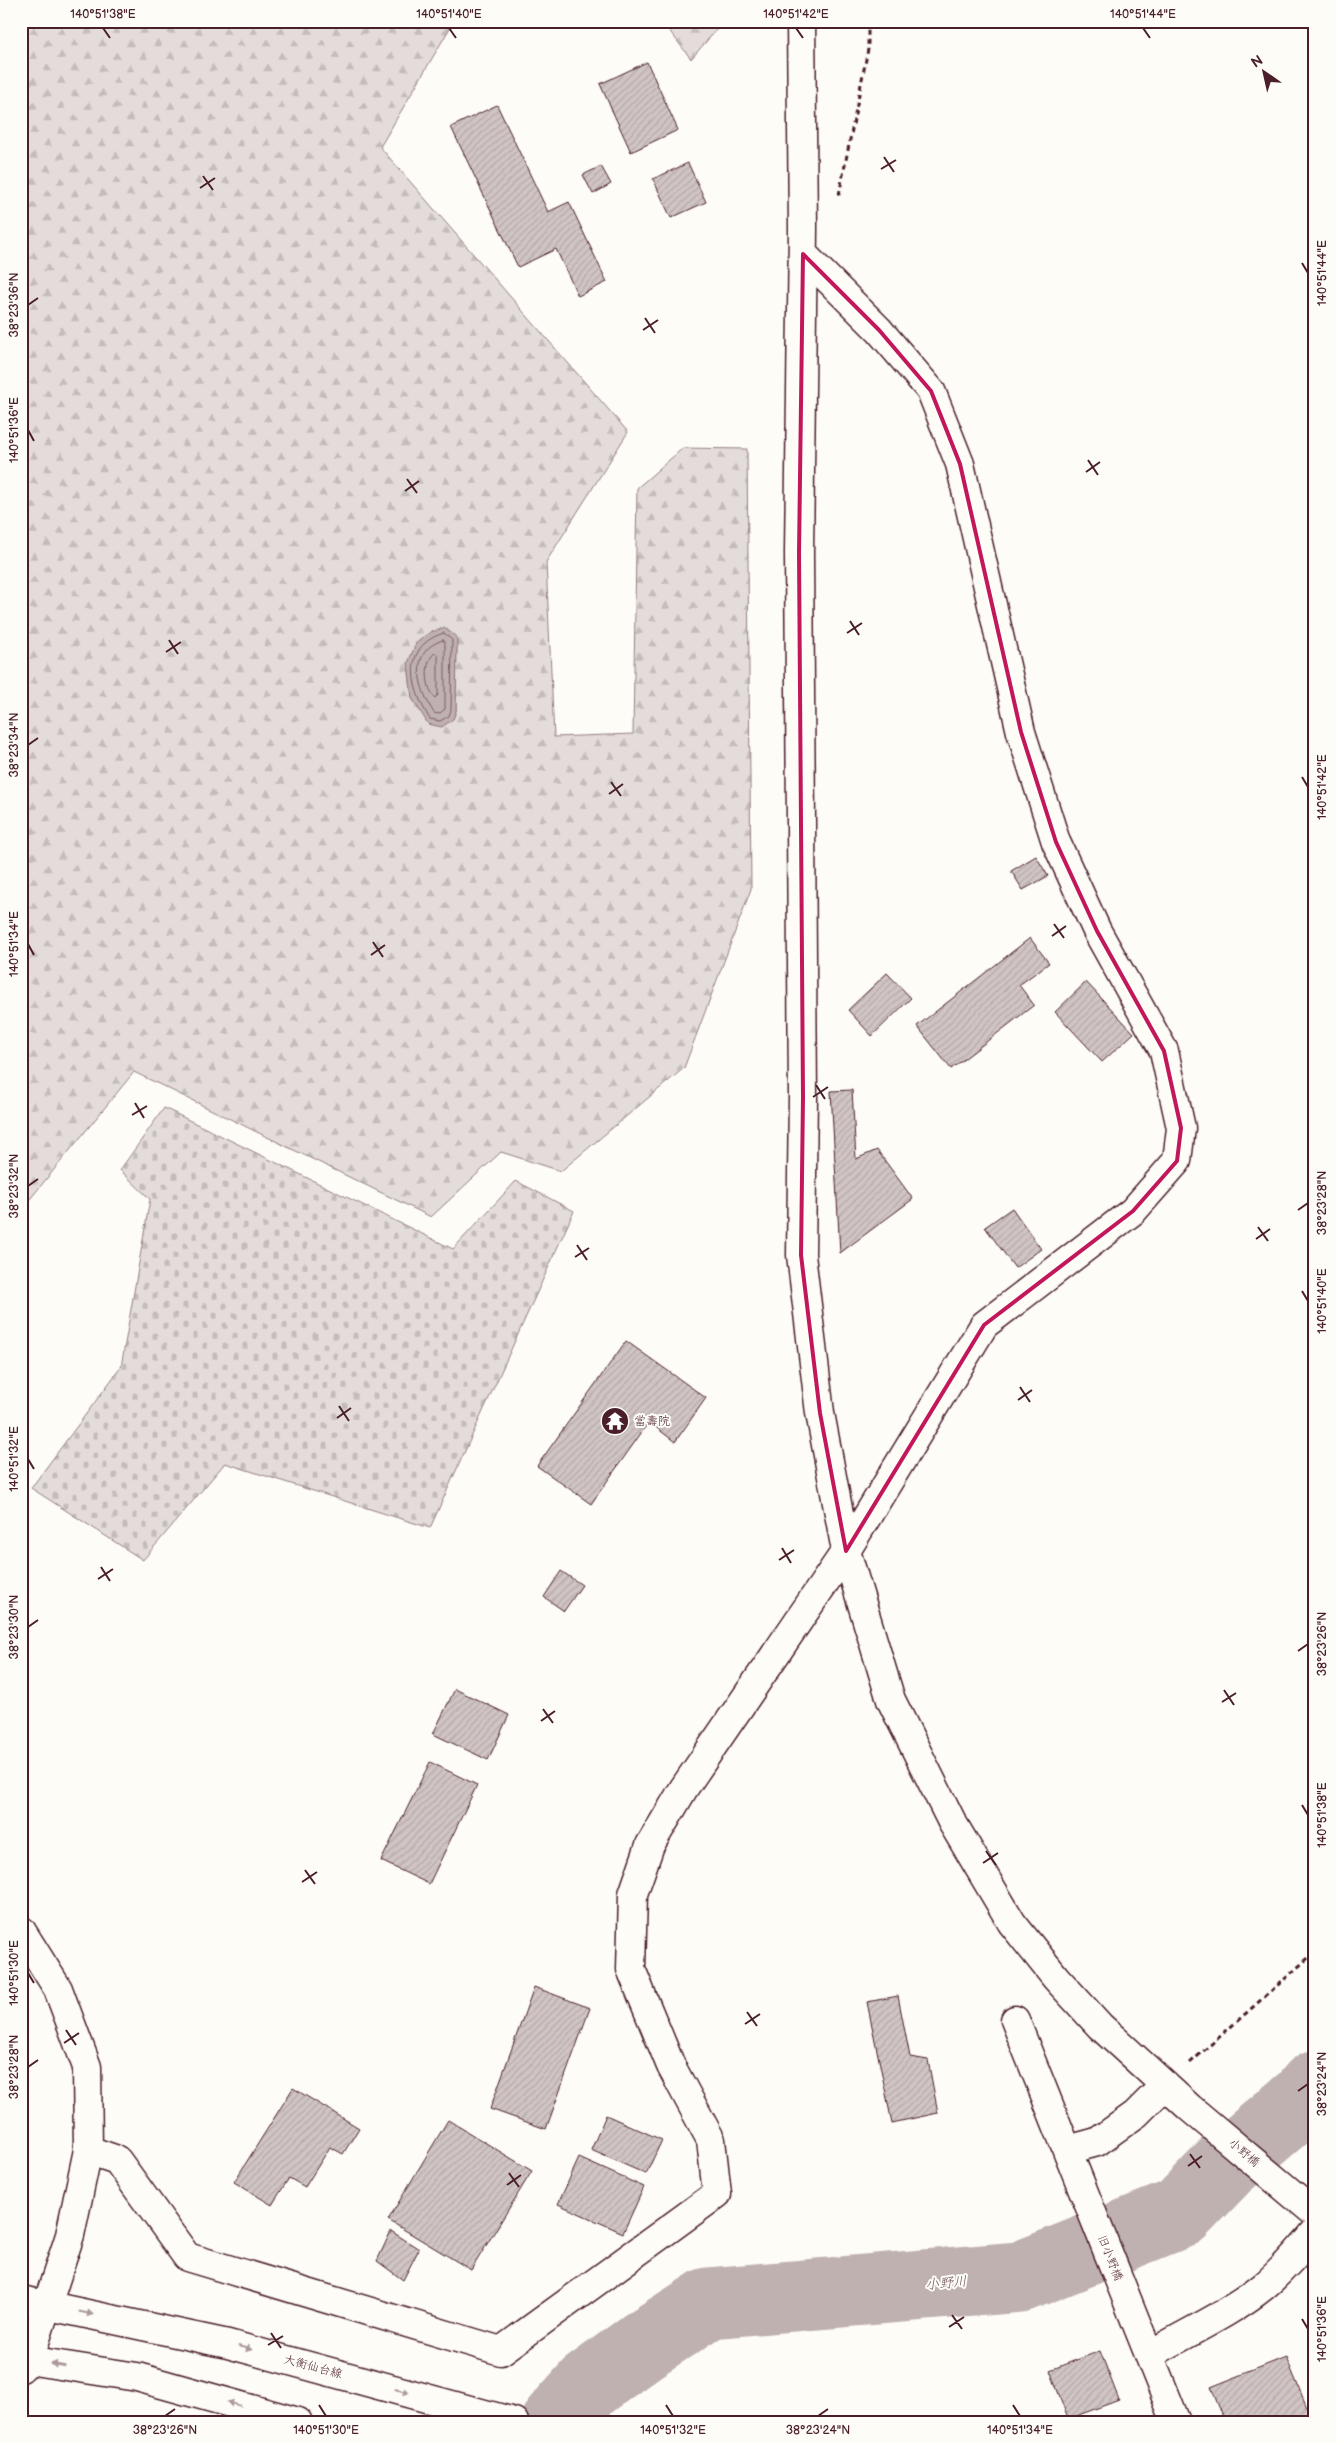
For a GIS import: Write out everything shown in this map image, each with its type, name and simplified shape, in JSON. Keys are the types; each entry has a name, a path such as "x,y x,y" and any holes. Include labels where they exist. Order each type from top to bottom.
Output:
{"street":[{"name":"小野橋","path":"801,21 803,254 799,553 804,1097 801,1255 820,1413 846,1551 891,1700 952,1822 1012,1923 1056,1978 1100,2026 1190,2108 1307,2206"},
{"path":"88,2150 116,2160 187,2257 501,2351 718,2194 711,2140 671,2066 631,1969 633,1894 650,1845 684,1788 846,1551 984,1325 1134,1211 1177,1160 1181,1128 1164,1052 1097,931 1056,842 1022,732 960,464 931,391 879,330 803,254"},
{"path":"21,1930 58,1989 87,2067 88,2150 70,2235 34,2302 24,2363 137,2377 298,2422"},
{"name":"旧小野橋","path":"1015,2020 1137,2326 1151,2354 1176,2422"},
{"path":"1068,2150 1097,2142 1136,2114 1166,2085"},
{"path":"1151,2354 1222,2314 1263,2286 1297,2254 1315,2232"},
{"name":"大衡仙台線","path":"34,2302 228,2344 510,2420"}],"path":[{"path":"838,200 868,49 868,21"},
{"path":"1166,2085 1315,1952"}],"highlighted area":[{"path":"803,254 879,330 931,391 960,464 1021,732 1056,842 1097,931 1164,1051 1181,1128 1177,1161 1133,1211 984,1325 846,1551 820,1413 801,1255 803,1097 799,553"}],"green space":[{"path":"21,21 454,21 380,147 628,432 546,562 554,737 633,734 637,488 683,448 747,449 751,889 684,1068 561,1171 501,1152 431,1217 134,1072 21,1210","holes":["457,637 456,711 453,719 419,710 412,698 408,663"]},
{"path":"662,21 724,21 691,59"},
{"path":"164,1108 453,1249 516,1181 574,1211 430,1528 225,1463 143,1560 31,1488 121,1367 150,1199 120,1170"}],"water":[{"path":"444,628 457,637 456,711 453,719 442,727 428,724 412,698 408,663 416,643 431,632"}],"building":[{"path":"647,62 678,130 631,152 600,84"},
{"path":"497,105 548,212 569,202 607,282 578,296 556,249 518,267 451,127"},
{"path":"688,163 706,202 671,218 653,179"},
{"path":"601,166 611,184 593,194 583,175"},
{"path":"1036,856 1048,876 1023,890 1011,871"},
{"path":"1030,938 1049,963 1019,985 1034,1005 951,1069 917,1026"},
{"path":"887,973 911,998 872,1036 848,1010"},
{"path":"1086,982 1134,1033 1102,1062 1055,1012"},
{"path":"852,1090 856,1159 877,1150 913,1199 840,1253 831,1091"},
{"path":"1012,1208 1041,1249 1015,1268 985,1227"},
{"path":"21,1282 28,1286 21,1299"},
{"path":"626,1341 706,1398 675,1442 649,1422 591,1504 537,1466"},
{"path":"561,1571 582,1585 564,1611 544,1597"},
{"path":"455,1689 509,1715 488,1760 433,1734"},
{"path":"430,1762 477,1785 429,1884 381,1861"},
{"path":"534,1987 590,2008 546,2129 490,2109"},
{"path":"898,1996 910,2057 928,2060 938,2113 892,2123 867,2002"},
{"path":"293,2088 359,2128 343,2154 330,2147 305,2187 289,2178 272,2205 234,2182"},
{"path":"606,2115 662,2140 646,2174 591,2150"},
{"path":"448,2120 532,2171 471,2270 388,2220"},
{"path":"579,2158 644,2187 623,2233 558,2204"},
{"path":"391,2231 419,2249 403,2280 377,2261"},
{"path":"1100,2351 1119,2400 1068,2419 1050,2370"},
{"path":"1286,2357 1313,2422 1225,2422 1211,2387"}],"waterway":[{"name":"小野川","path":"556,2422 588,2386 642,2346 709,2303 1020,2277 1180,2213 1227,2164 1304,2099 1315,2086"}],"place":[{"name":"當壽院","path":"615,1421"}]}
